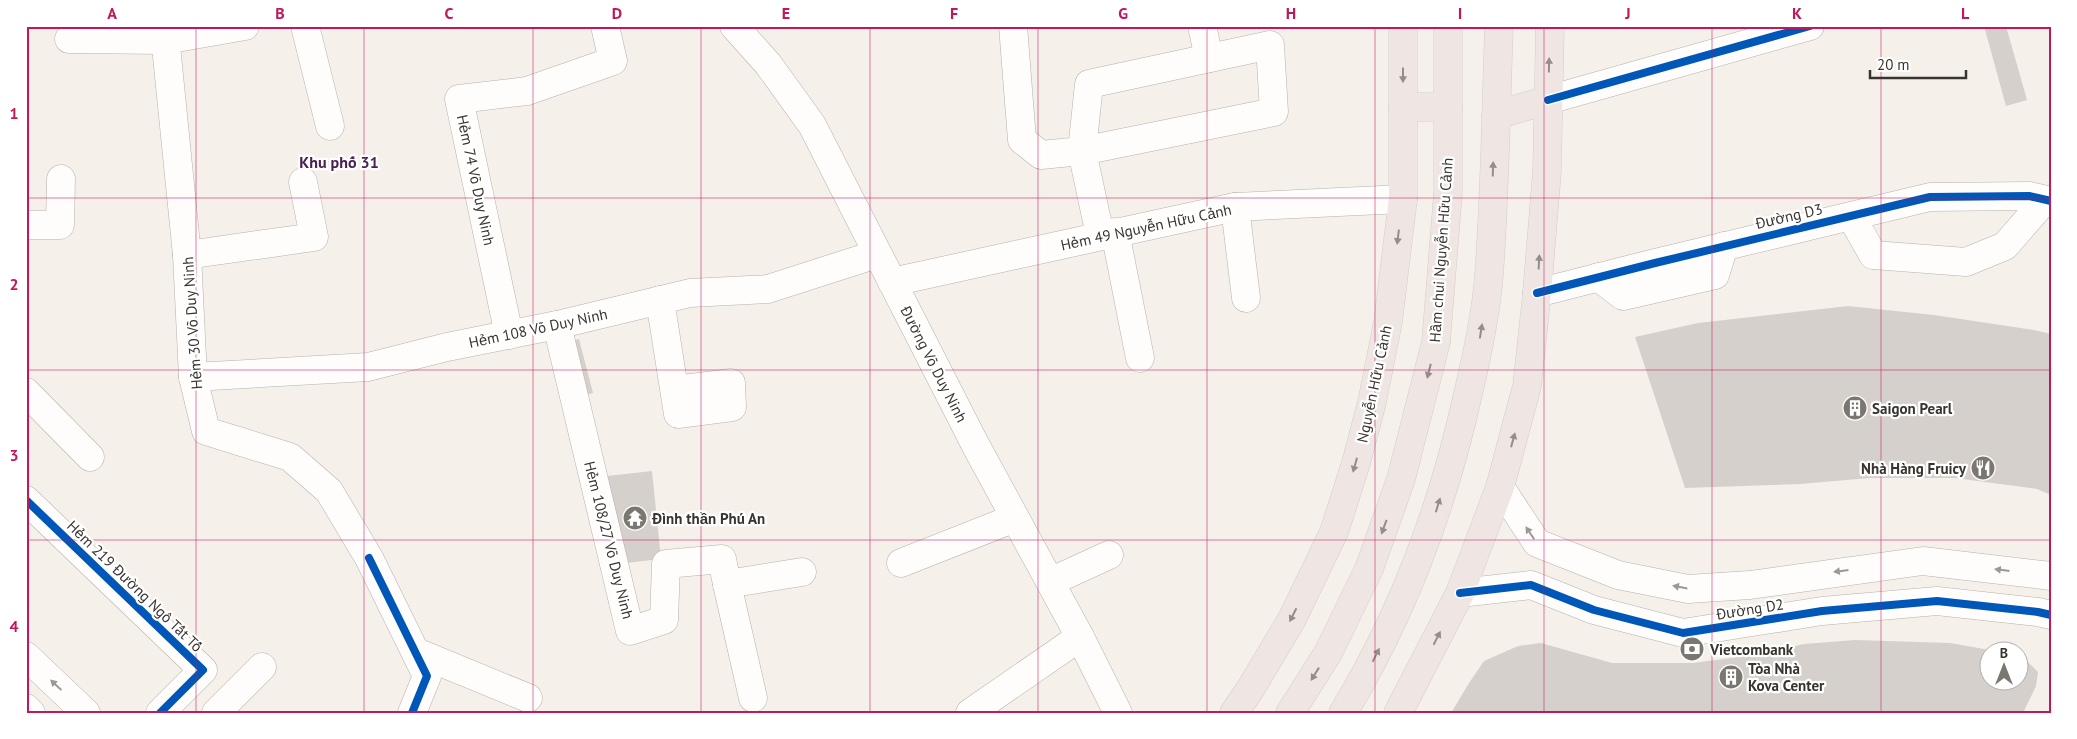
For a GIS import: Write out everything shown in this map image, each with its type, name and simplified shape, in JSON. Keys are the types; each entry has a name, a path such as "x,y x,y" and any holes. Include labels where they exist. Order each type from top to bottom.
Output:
{"main road":[{"name":"Nguyễn Hữu Cảnh","path":"1234,713 1292,619 1334,532 1356,464 1372,402 1388,322 1403,199 1403,26"},
{"name":"Hầm chui Nguyễn Hữu Cảnh","path":"1290,713 1328,653 1369,569 1401,480 1436,342 1448,193 1448,26"},
{"path":"1343,713 1363,680 1396,616 1429,535 1456,450 1477,358 1489,277 1499,26"},
{"path":"1398,713 1460,593 1500,487 1527,386 1547,171 1550,26"},
{"path":"1496,115 1548,100"},
{"path":"1403,107 1448,107"}],"street":[{"path":"69,39 245,26"},
{"path":"305,26 330,126"},
{"name":"Hẻm 74 Võ Duy Ninh","path":"508,335 459,99 528,91 613,60 605,26"},
{"name":"Đường Võ Duy Ninh","path":"734,26 768,64 812,125 976,446 1080,637 1118,713"},
{"path":"1013,26 1022,140 1042,155 1082,151 1274,112 1270,45 1089,84 1082,151 1107,234 1140,358"},
{"path":"1202,26 1209,58"},
{"path":"1548,100 1810,26"},
{"name":"Hẻm 30 Võ Duy Ninh","path":"165,33 187,255 193,377 206,431 290,457 329,491 369,558 416,652"},
{"path":"26,225 60,225 61,179"},
{"path":"187,255 314,237 302,182"},
{"name":"Đường D3","path":"1537,293 1930,197 2028,196 2048,201"},
{"name":"Hẻm 49 Nguyễn Hữu Cảnh","path":"892,282 1235,207 1403,199"},
{"path":"1851,216 1873,255 1966,262 2005,246 2048,201"},
{"path":"1235,207 1246,298"},
{"name":"Hẻm 108 Võ Duy Ninh","path":"193,377 368,367 447,347 557,325 690,293 768,289 878,254"},
{"path":"660,300 675,390"},
{"name":"Hẻm 108/27 Võ Duy Ninh","path":"557,325 630,631 664,620 666,564 722,559 727,584"},
{"path":"26,392 90,457"},
{"name":"Đường D2","path":"1500,487 1537,543 1618,575 1688,589 1750,585 1923,561 2051,576"},
{"name":"Hẻm 219 Đường Ngô Tất Tố","path":"26,500 203,670 160,713"},
{"path":"901,563 1015,518"},
{"path":"1050,582 1109,556"},
{"path":"754,698 727,584 802,572"},
{"path":"1815,575 1822,611"},
{"name":"Đường D2","path":"1460,593 1531,585 1594,610 1683,633 1822,611 1936,601 2051,616"},
{"path":"970,713 1080,637"},
{"path":"416,652 528,698"},
{"path":"412,713 427,676 416,652"},
{"path":"26,656 86,713"},
{"path":"216,713 262,666"},
{"path":"26,708 31,713"}],"building":[{"path":"1984,26 2006,26 2027,100 2006,106"},
{"name":"Saigon Pearl","path":"1848,306 1934,315 2051,334 2051,495 2037,489 1955,478 1870,478 1800,484 1685,488 1635,337 1698,323"},
{"path":"579,339 593,393 576,397 562,343"},
{"name":"Đình thần Phú An","path":"652,471 661,559 617,564 607,476"},
{"name":"Tòa Nhà Kova Center","path":"1855,640 1950,643 1980,648 1980,692 2030,692 2030,664 2038,672 2036,686 2023,713 1451,713 1484,661 1518,646 1541,643 1612,663 1693,663 1746,656 1804,644"}],"cycle path":[{"path":"1548,100 1810,26"},
{"path":"1537,293 1930,197 2029,196 2051,201"},
{"path":"26,500 203,670 160,713"},
{"path":"369,558 427,676 412,713"},
{"path":"1460,593 1531,585 1594,610 1683,633 1822,611 1937,601 2051,615"}],"place":[{"name":"Saigon Pearl","path":"1855,408"},
{"name":"Nhà Hàng Fruicy","path":"1983,468"},
{"name":"Đình thần Phú An","path":"635,518"},
{"name":"Vietcombank","path":"1692,649"},
{"name":"Tòa Nhà Kova Center","path":"1731,677"}],"district":[{"name":"Khu phố 31","path":"339,162"}]}
